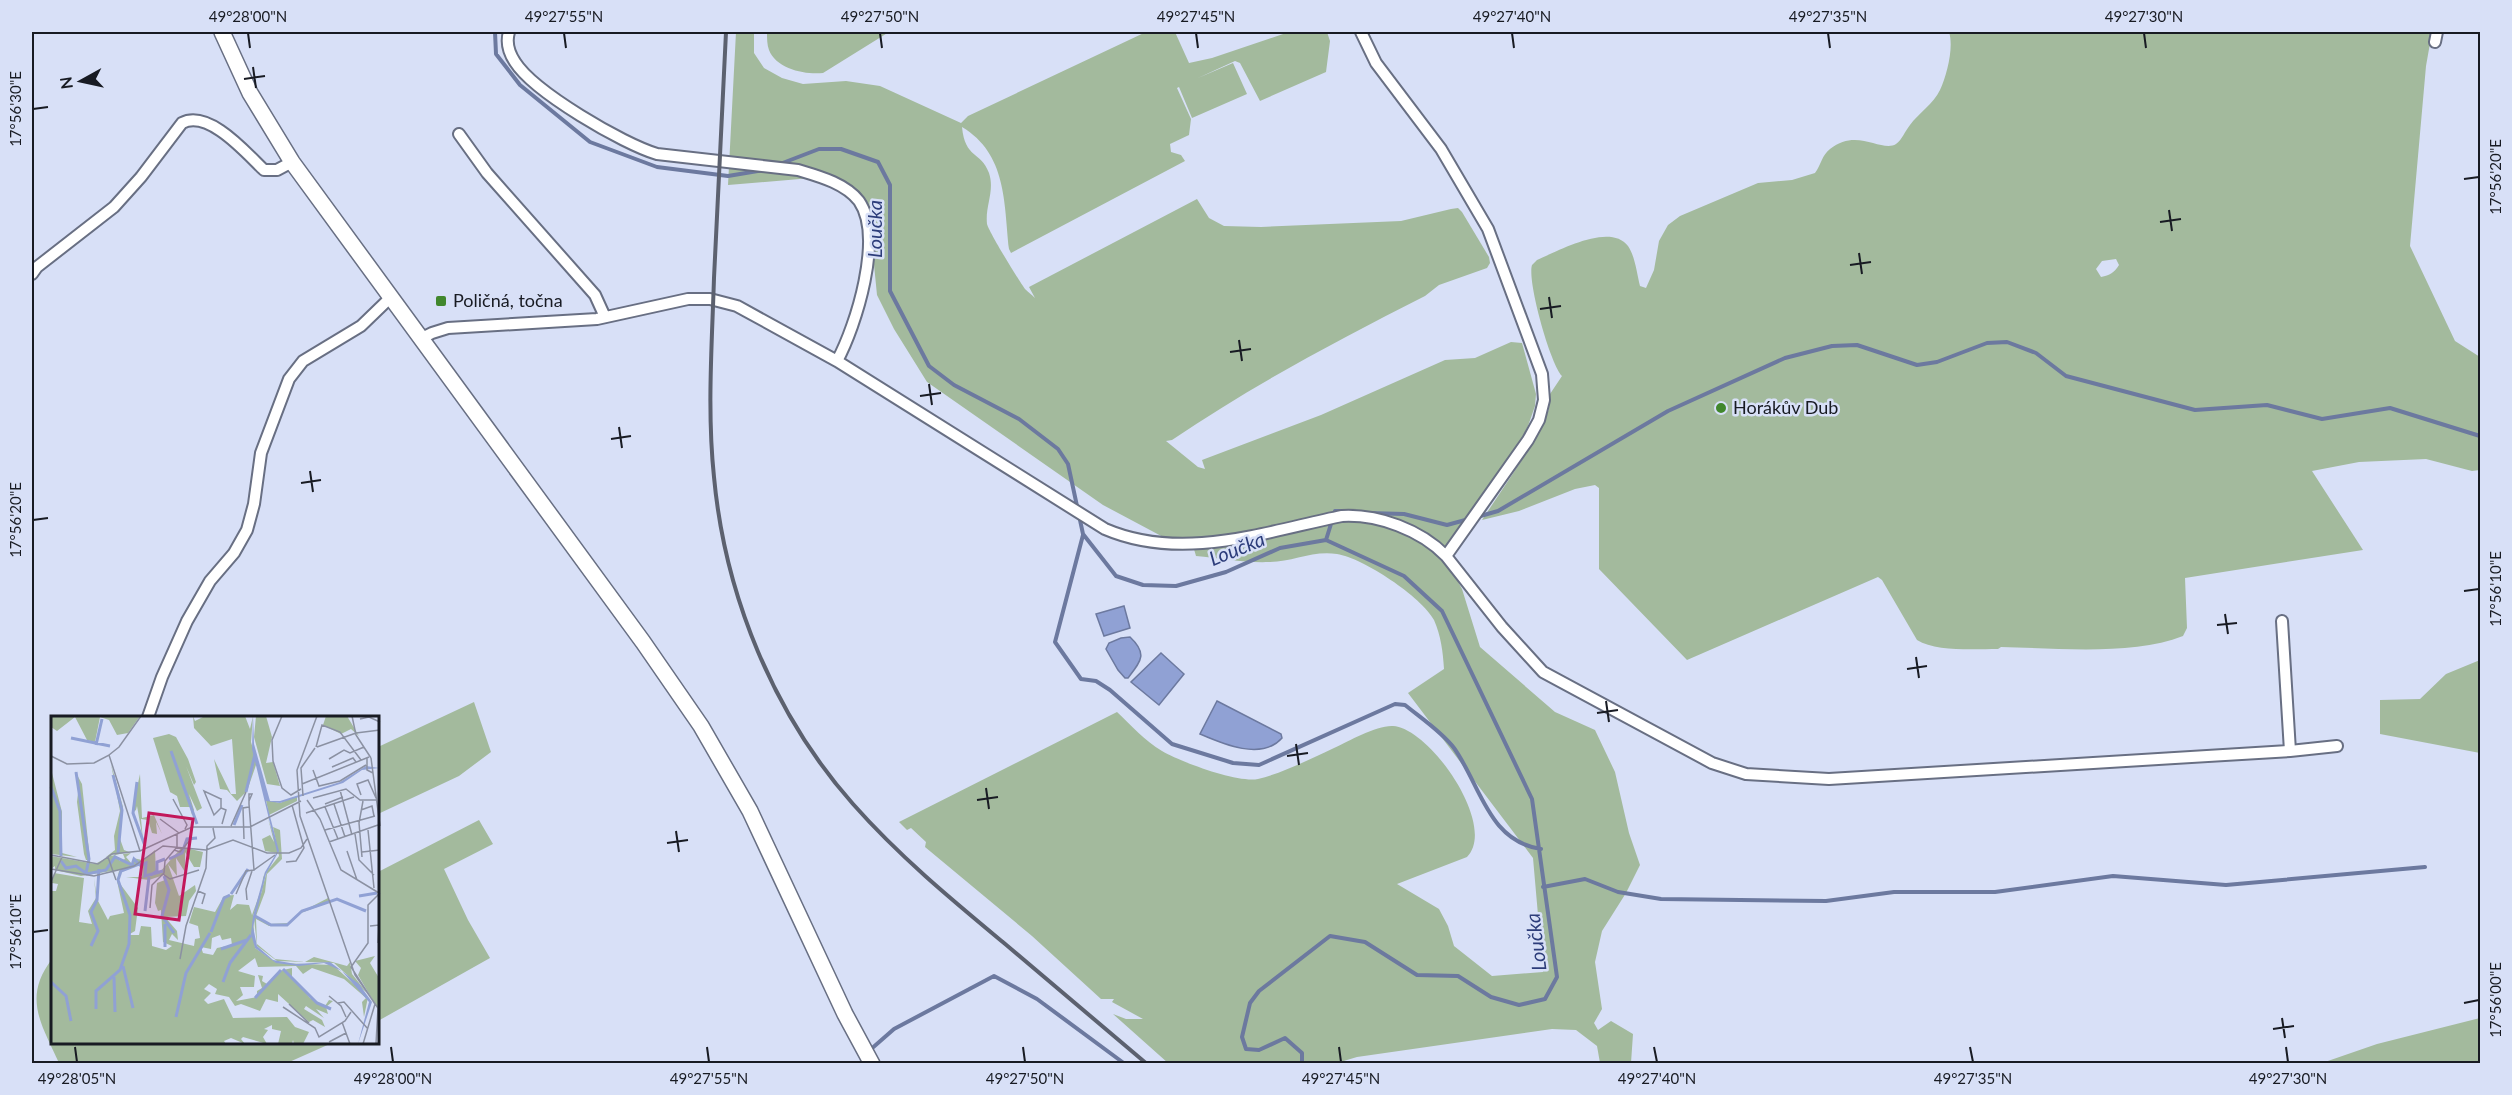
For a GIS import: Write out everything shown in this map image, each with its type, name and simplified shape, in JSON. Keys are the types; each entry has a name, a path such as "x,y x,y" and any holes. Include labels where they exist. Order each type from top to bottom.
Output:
{"main road":[{"path":"222,32 250,93 292,162 679,691 746,803 845,1014 872,1064"}],"street":[{"path":"509,32 509,51 520,69 560,100 616,138 637,148 657,154 798,170 815,175 850,192 863,209 869,243 858,313 847,344 837,362"},
{"path":"1361,32 1376,63 1441,149 1488,229 1542,374 1544,400 1539,420 1528,440 1446,556"},
{"path":"32,274 37,267 114,207 186,120 202,123 226,134 264,170 277,170 292,162"},
{"path":"459,134 488,173 595,295 605,317"},
{"path":"148,716 162,677 187,621 210,581 234,553 247,530 254,504 261,453 289,379 303,361 362,326 390,298"},
{"path":"420,339 448,328 605,317 678,300 721,301 748,311 837,362 1105,529 1144,542 1196,544 1228,540 1342,516 1358,515 1416,534 1437,547 1446,556 1502,627 1543,672 1712,763 1746,774 1829,779 2290,752 2337,746"},
{"path":"2282,621 2290,752"}],"green space":[{"path":"736,32 754,32 754,53 764,68 782,78 803,84 846,81 880,86 961,123 968,116 1146,32 1175,32 1189,63 1212,58 1289,32 1327,32 1330,41 1326,72 1260,101 1240,63 1235,61 1198,78 1233,63 1247,94 1192,118 1179,87 1177,88 1191,119 1189,135 1170,144 1171,152 1181,155 1185,161 1011,253 1004,197 995,165 988,151 977,138 962,127 966,145 986,166 991,180 987,224 1025,289 1035,298 1029,287 1197,199 1209,218 1224,226 1261,227 1401,221 1451,209 1458,208 1462,212 1489,257 1490,263 1487,268 1439,285 1425,296 1296,364 1233,400 1172,440 1166,441 1198,467 1205,469 1202,460 1321,415 1445,360 1475,358 1511,342 1522,343 1536,394 1535,406 1513,456 1474,507 1465,539 1448,563 1462,589 1480,647 1555,712 1595,730 1615,772 1629,833 1640,865 1626,893 1602,931 1595,962 1602,1009 1594,1023 1598,1030 1611,1021 1633,1034 1631,1063 1600,1063 1597,1046 1576,1030 1552,1029 1357,1057 1337,1063 1168,1063 1113,1014 1126,1019 1143,1019 1112,1002 1114,999 1101,999 1032,936 925,847 926,842 911,828 907,830 899,822 1117,712 1150,743 1171,756 1209,771 1249,779 1258,779 1277,773 1371,731 1393,726 1408,731 1425,743 1441,760 1467,802 1474,824 1474,843 1467,857 1397,884 1439,909 1448,926 1454,946 1492,976 1543,972 1533,858 1408,693 1444,669 1438,632 1434,620 1427,611 1391,580 1361,563 1337,554 1319,554 1269,562 1196,556 1191,539 1165,538 1103,505 927,382 894,329 877,295 869,214 823,177 728,185"},
{"path":"767,32 889,32 823,73 816,73 800,72 778,62 769,50"},
{"path":"1949,32 2432,32 2426,66 2410,246 2455,341 2480,357 2480,470 2472,471 2426,459 2359,462 2312,471 2363,550 2185,578 2187,628 2183,636 2163,642 2118,649 2001,647 1998,649 1967,649 1925,644 1917,640 1882,580 1878,577 1687,660 1599,569 1599,488 1595,485 1575,489 1519,511 1482,520 1530,448 1549,409 1550,394 1562,376 1552,355 1536,304 1531,274 1532,265 1537,260 1570,245 1597,238 1620,239 1630,250 1640,286 1646,288 1654,270 1659,241 1668,225 1680,216 1758,183 1792,180 1815,173 1827,151 1840,143 1859,140 1890,146 1896,144 1940,90 1949,61","holes":["2116,259 2119,265 2112,273 2101,277 2096,269 2102,261"]},
{"path":"2480,660 2480,753 2380,734 2380,700 2420,699 2446,674"},
{"path":"474,702 491,752 459,776 380,813 380,746"},
{"path":"479,820 493,844 444,869 468,920 490,958 380,1020 380,871"},
{"path":"51,961 51,1044 330,1044 287,1063 59,1063 41,1024 38,1011 38,986"},
{"path":"2480,1018 2480,1063 2322,1063 2377,1044"}],"water":[{"path":"1124,606 1130,628 1104,636 1096,614"},
{"path":"1130,637 1139,648 1141,658 1133,672 1125,678 1106,649 1109,643"},
{"path":"1161,653 1184,674 1159,705 1131,682"},
{"path":"1217,701 1281,734 1282,738 1274,745 1253,749 1231,746 1200,734"}],"waterway":[{"name":"Loučka","path":"495,32 496,54 520,85 590,142 657,167 728,176 764,170"},
{"name":"Loučka","path":"780,164 819,149 841,149 878,162 890,185 890,291 929,366 954,385 1019,419 1058,449 1068,464 1083,534 1116,576 1143,585 1176,586 1226,572 1280,548 1326,540 1404,576 1442,611 1532,799 1557,977 1545,999 1519,1005 1491,997 1458,976 1417,975 1365,942 1330,936 1259,991 1250,1003 1242,1037 1246,1049 1259,1050 1285,1038 1302,1053 1302,1064"},
{"path":"1477,517 1498,511 1668,411 1785,358 1832,346 1857,345 1917,365 1937,362 1987,343 2007,342 2036,353 2066,376 2195,410 2267,405 2322,419 2390,408 2480,436"},
{"path":"1326,540 1335,511 1343,511"},
{"path":"1368,513 1404,514 1447,525 1469,519"},
{"path":"1083,535 1055,642 1081,679 1096,681 1110,690 1172,744 1233,763 1259,765 1395,704 1405,705 1454,748 1497,824 1523,844 1541,849"},
{"path":"1543,887 1585,879 1618,892 1661,899 1826,901 1894,892 1995,892 2113,876 2226,885 2425,867"},
{"path":"870,1050 894,1029 994,976 1037,999 1125,1064"}],"railway":[{"path":"726,32 711,353 712,452 720,522 729,566 758,652 777,693 800,732 825,769 853,804 907,859 945,893 1147,1064"}],"place":[{"name":"Poličná, točna","path":"441,301"},
{"name":"Horákův Dub","path":"1721,408"}]}
